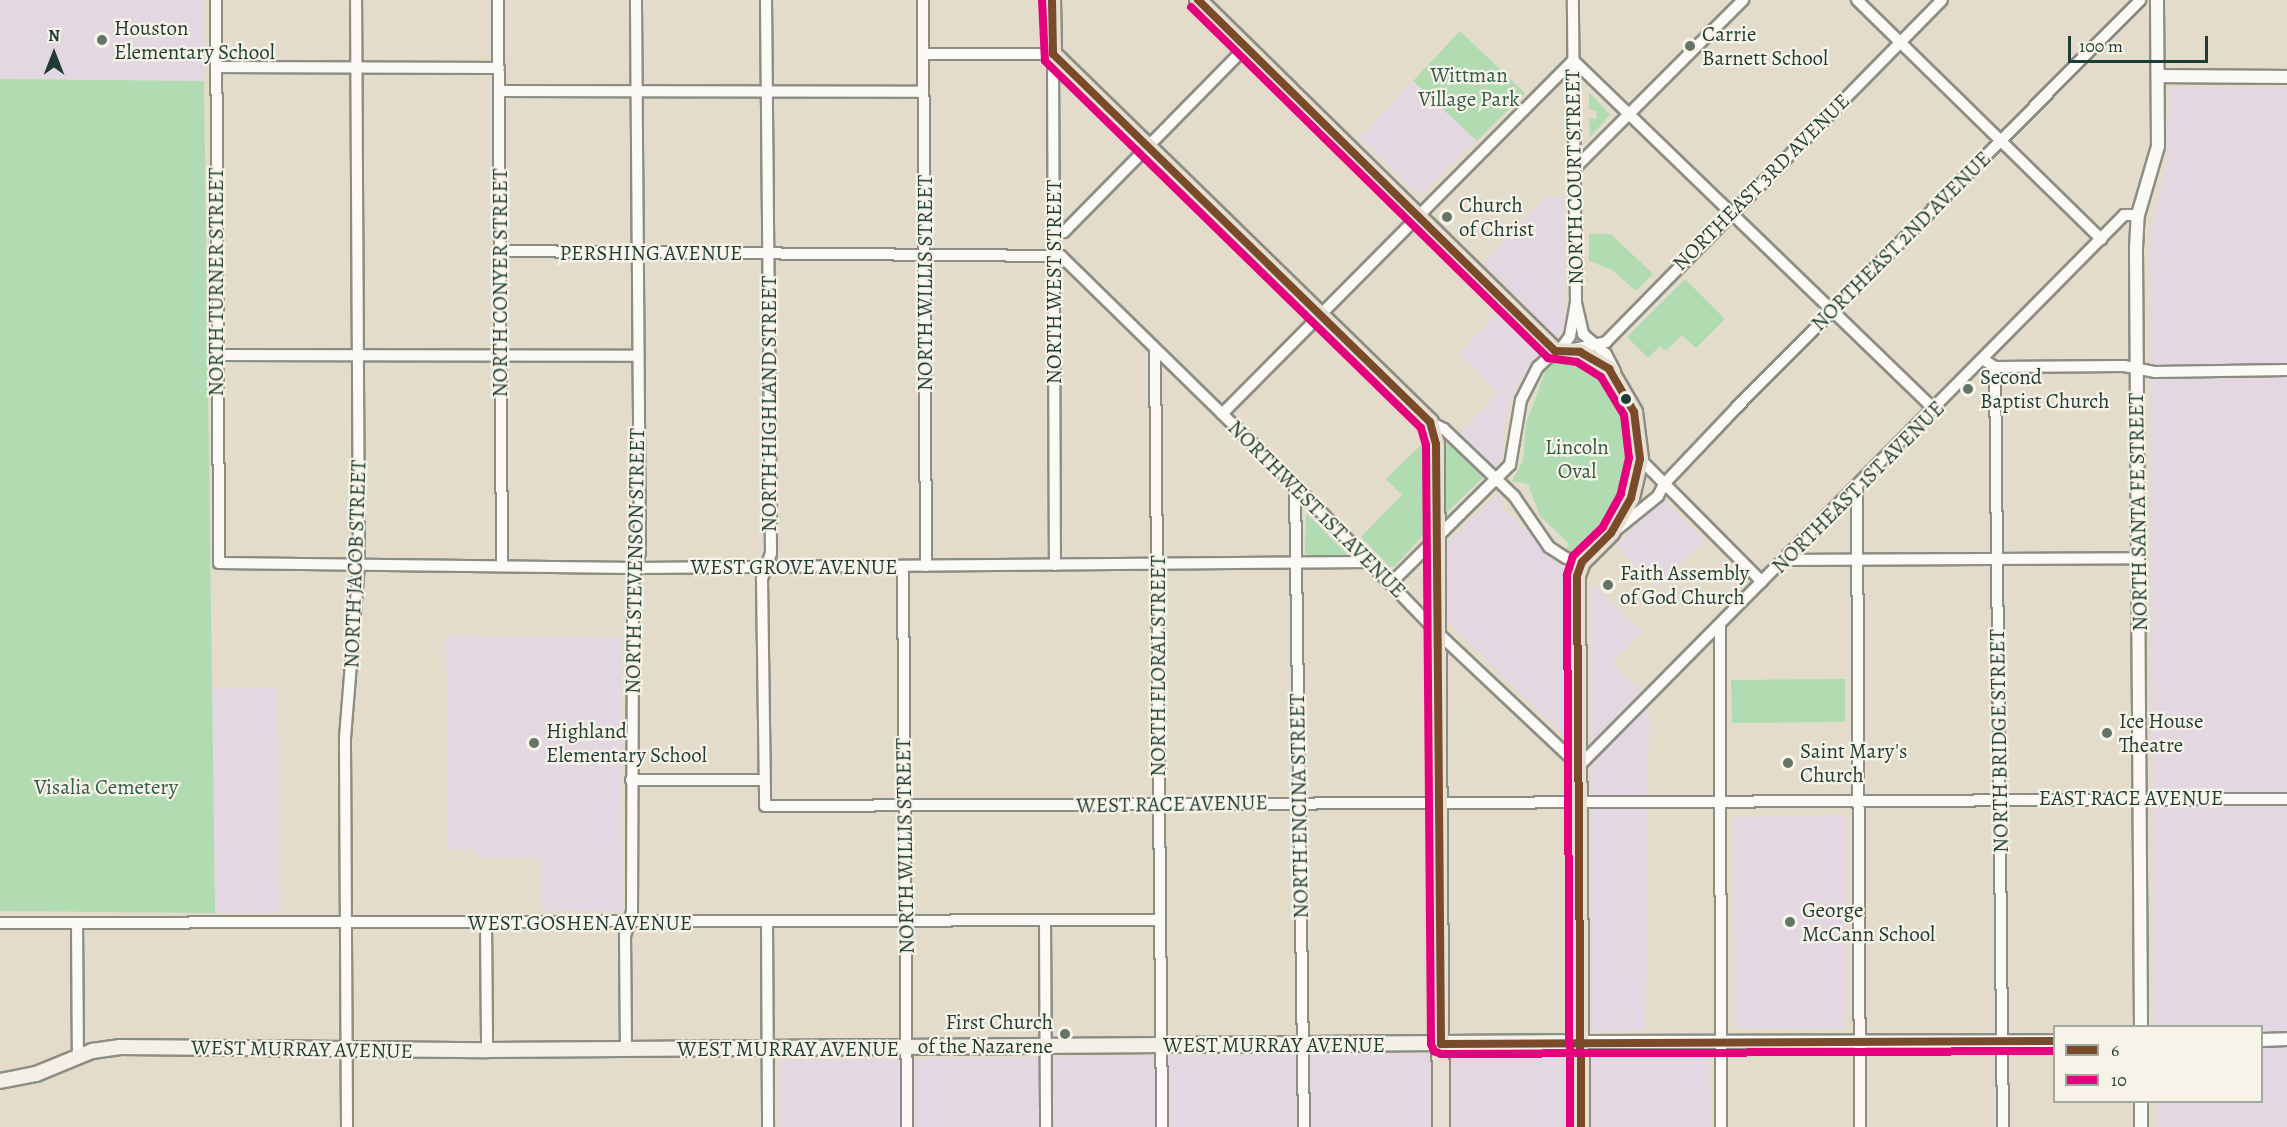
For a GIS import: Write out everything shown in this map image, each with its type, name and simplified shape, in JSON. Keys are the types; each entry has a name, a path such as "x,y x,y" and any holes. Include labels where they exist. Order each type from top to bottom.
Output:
{"main road":[{"name":"NORTH WEST STREET","path":"1052,0 1053,54"},
{"path":"1198,0 1245,48 1563,350 1597,360 1621,385 1638,428 1640,459 1631,498 1611,532 1582,562 1577,576 1581,1127"},
{"path":"1053,54 1322,313 1430,422 1436,444 1442,1127"},
{"name":"WEST MURRAY AVENUE","path":"0,1082 36,1074 78,1056 118,1047 346,1051 1581,1042"}],"street":[{"name":"NORTH TURNER STREET","path":"216,0 215,355 219,563"},
{"name":"NORTH JACOB STREET","path":"347,1127 345,738 359,564 356,0"},
{"name":"NORTH CONYER STREET","path":"498,0 502,565"},
{"name":"NORTH STEVENSON STREET","path":"626,1049 625,936 629,923 635,568 640,552 636,0"},
{"name":"NORTH HIGHLAND STREET","path":"765,806 762,579 771,553 766,0"},
{"name":"NORTH WILLIS STREET","path":"923,0 926,566"},
{"name":"NORTH COURT STREET","path":"1563,350 1570,336 1576,302 1573,0"},
{"path":"1575,168 1630,116 1743,0"},
{"path":"1857,0 2101,239"},
{"name":"NORTHEAST 3RD AVENUE","path":"1605,342 1732,210 1942,0"},
{"name":"NORTHEAST 2ND AVENUE","path":"1611,532 1637,517 1658,496 1664,484 1832,311 2140,0"},
{"name":"NORTH SANTA FE STREET","path":"2141,1025 2136,369 2138,215 2158,146 2157,0"},
{"path":"1055,232 1064,232 1245,48"},
{"path":"924,54 1053,54"},
{"name":"NORTH WEST STREET","path":"1053,54 1055,565"},
{"path":"1222,414 1418,213 1573,60 1732,210 1935,410"},
{"path":"216,67 499,68"},
{"path":"2158,76 2287,77"},
{"path":"499,91 923,92"},
{"name":"NORTHEAST 1ST AVENUE","path":"1580,766 1935,410 2124,215 2138,215"},
{"name":"PERSHING AVENUE","path":"500,251 1054,256"},
{"name":"NORTHWEST 1ST AVENUE","path":"1054,256 1061,256 1295,485 1438,633 1580,766"},
{"path":"1576,302 1583,334 1606,354"},
{"path":"1391,583 1497,481 1513,458 1521,400 1538,367 1563,350 1605,342 1606,354 1621,385"},
{"name":"NORTH FLORAL STREET","path":"1155,350 1162,1127"},
{"path":"215,355 638,356"},
{"path":"1984,360 1995,368 2136,369 2155,372 2287,370"},
{"name":"NORTH BRIDGE STREET","path":"1995,368 2003,1127"},
{"path":"1430,422 1444,429 1514,496 1550,547 1570,560 1582,562"},
{"path":"1640,459 1762,582"},
{"name":"NORTH ENCINA STREET","path":"1295,485 1304,1127"},
{"path":"1857,486 1860,1127"},
{"path":"1785,560 2138,558"},
{"name":"WEST GROVE AVENUE","path":"219,563 635,568 1370,562"},
{"name":"NORTH WILLIS STREET","path":"903,566 907,1127"},
{"path":"1720,627 1721,1127"},
{"path":"631,780 764,780"},
{"name":"EAST RACE AVENUE","path":"1580,801 2141,797 2287,799"},
{"name":"WEST RACE AVENUE","path":"765,806 904,807 1580,801"},
{"name":"WEST GOSHEN AVENUE","path":"0,923 345,924 1159,920"},
{"path":"1044,921 1046,1127"},
{"path":"767,922 768,1127"},
{"path":"486,923 487,1050"},
{"path":"77,924 78,1056"},
{"path":"2263,1040 2287,1039"},
{"path":"1581,1042 2053,1041"},
{"path":"2141,1103 2141,1127"}],"shaded area":[{"name":"Houston Elementary School","path":"0,0 203,0 204,81 0,79"},
{"path":"1413,81 1477,141 1423,193 1417,193 1359,138"},
{"path":"2174,87 2287,87 2287,1127 2155,1127 2155,1103 2263,1103 2263,1025 2154,1025 2149,236 2167,162 2169,90"},
{"path":"1564,195 1565,331 1556,336 1483,262 1545,198"},
{"path":"1501,310 1539,348 1539,354 1517,384 1505,423 1503,455 1494,468 1458,434 1498,394 1459,353"},
{"path":"1500,492 1503,494 1501,507 1527,531 1529,526 1553,561 1565,570 1572,564 1568,588 1567,739 1447,621 1448,541"},
{"path":"1662,498 1705,540 1656,588 1616,545"},
{"path":"1591,581 1642,633 1613,662 1640,691 1649,716 1646,1031 1591,1033"},
{"name":"Highland Elementary School","path":"446,636 621,637 623,912 542,910 541,858 476,858 475,849 448,850"},
{"path":"212,688 278,688 279,913 215,913"},
{"name":"George McCann School","path":"1845,815 1846,1028 1735,1028 1733,817"},
{"path":"1710,1049 1711,1127 780,1127 780,1060"}],"green space":[{"name":"Wittman Village Park","path":"1460,31 1525,93 1477,141 1413,81"},
{"name":"Visalia Cemetery","path":"0,79 204,81 215,913 0,911"},
{"path":"1589,92 1610,115 1590,137 1589,119 1596,119 1597,112 1589,109"},
{"path":"1589,234 1611,234 1653,274 1636,291 1612,270 1589,261"},
{"path":"1685,279 1725,319 1696,348 1682,335 1666,351 1660,346 1648,358 1627,337"},
{"name":"Lincoln Oval","path":"1563,355 1600,368 1627,416 1631,445 1624,499 1603,531 1574,556 1566,553 1568,543 1540,516 1528,484 1512,481 1523,461 1526,424 1546,369"},
{"path":"1447,438 1483,478 1446,513 1443,512"},
{"path":"1424,442 1426,532 1395,566 1390,567 1361,537 1402,495 1386,479"},
{"path":"1306,513 1349,556 1345,560 1305,554"},
{"path":"1845,679 1845,722 1732,723 1731,680"}],"transit line":[{"name":"10","path":"1042,0 1045,61 1421,428 1426,445 1431,1044 1434,1051 1441,1054 2053,1051"},
{"name":"6","path":"1052,0 1053,54 1430,422 1436,444 1441,1044 2053,1041"},
{"name":"6","path":"1198,0 1555,351 1580,352 1609,369 1634,412 1640,459 1631,498 1611,533 1582,562 1577,576 1581,1127"},
{"name":"10","path":"1191,7 1548,358 1577,362 1601,377 1624,415 1629,458 1621,494 1603,527 1573,556 1567,575 1570,1127"}],"place":[{"name":"Houston Elementary School","path":"102,40"},
{"name":"Carrie Barnett School","path":"1690,46"},
{"name":"Church of Christ","path":"1447,217"},
{"name":"Second Baptist Church","path":"1968,389"},
{"name":"Faith Assembly of God Church","path":"1608,585"},
{"name":"Ice House Theatre","path":"2107,733"},
{"name":"Highland Elementary School","path":"534,743"},
{"name":"Saint Mary's Church","path":"1788,763"},
{"name":"George McCann School","path":"1790,922"},
{"name":"First Church of the Nazarene","path":"1065,1034"}]}
